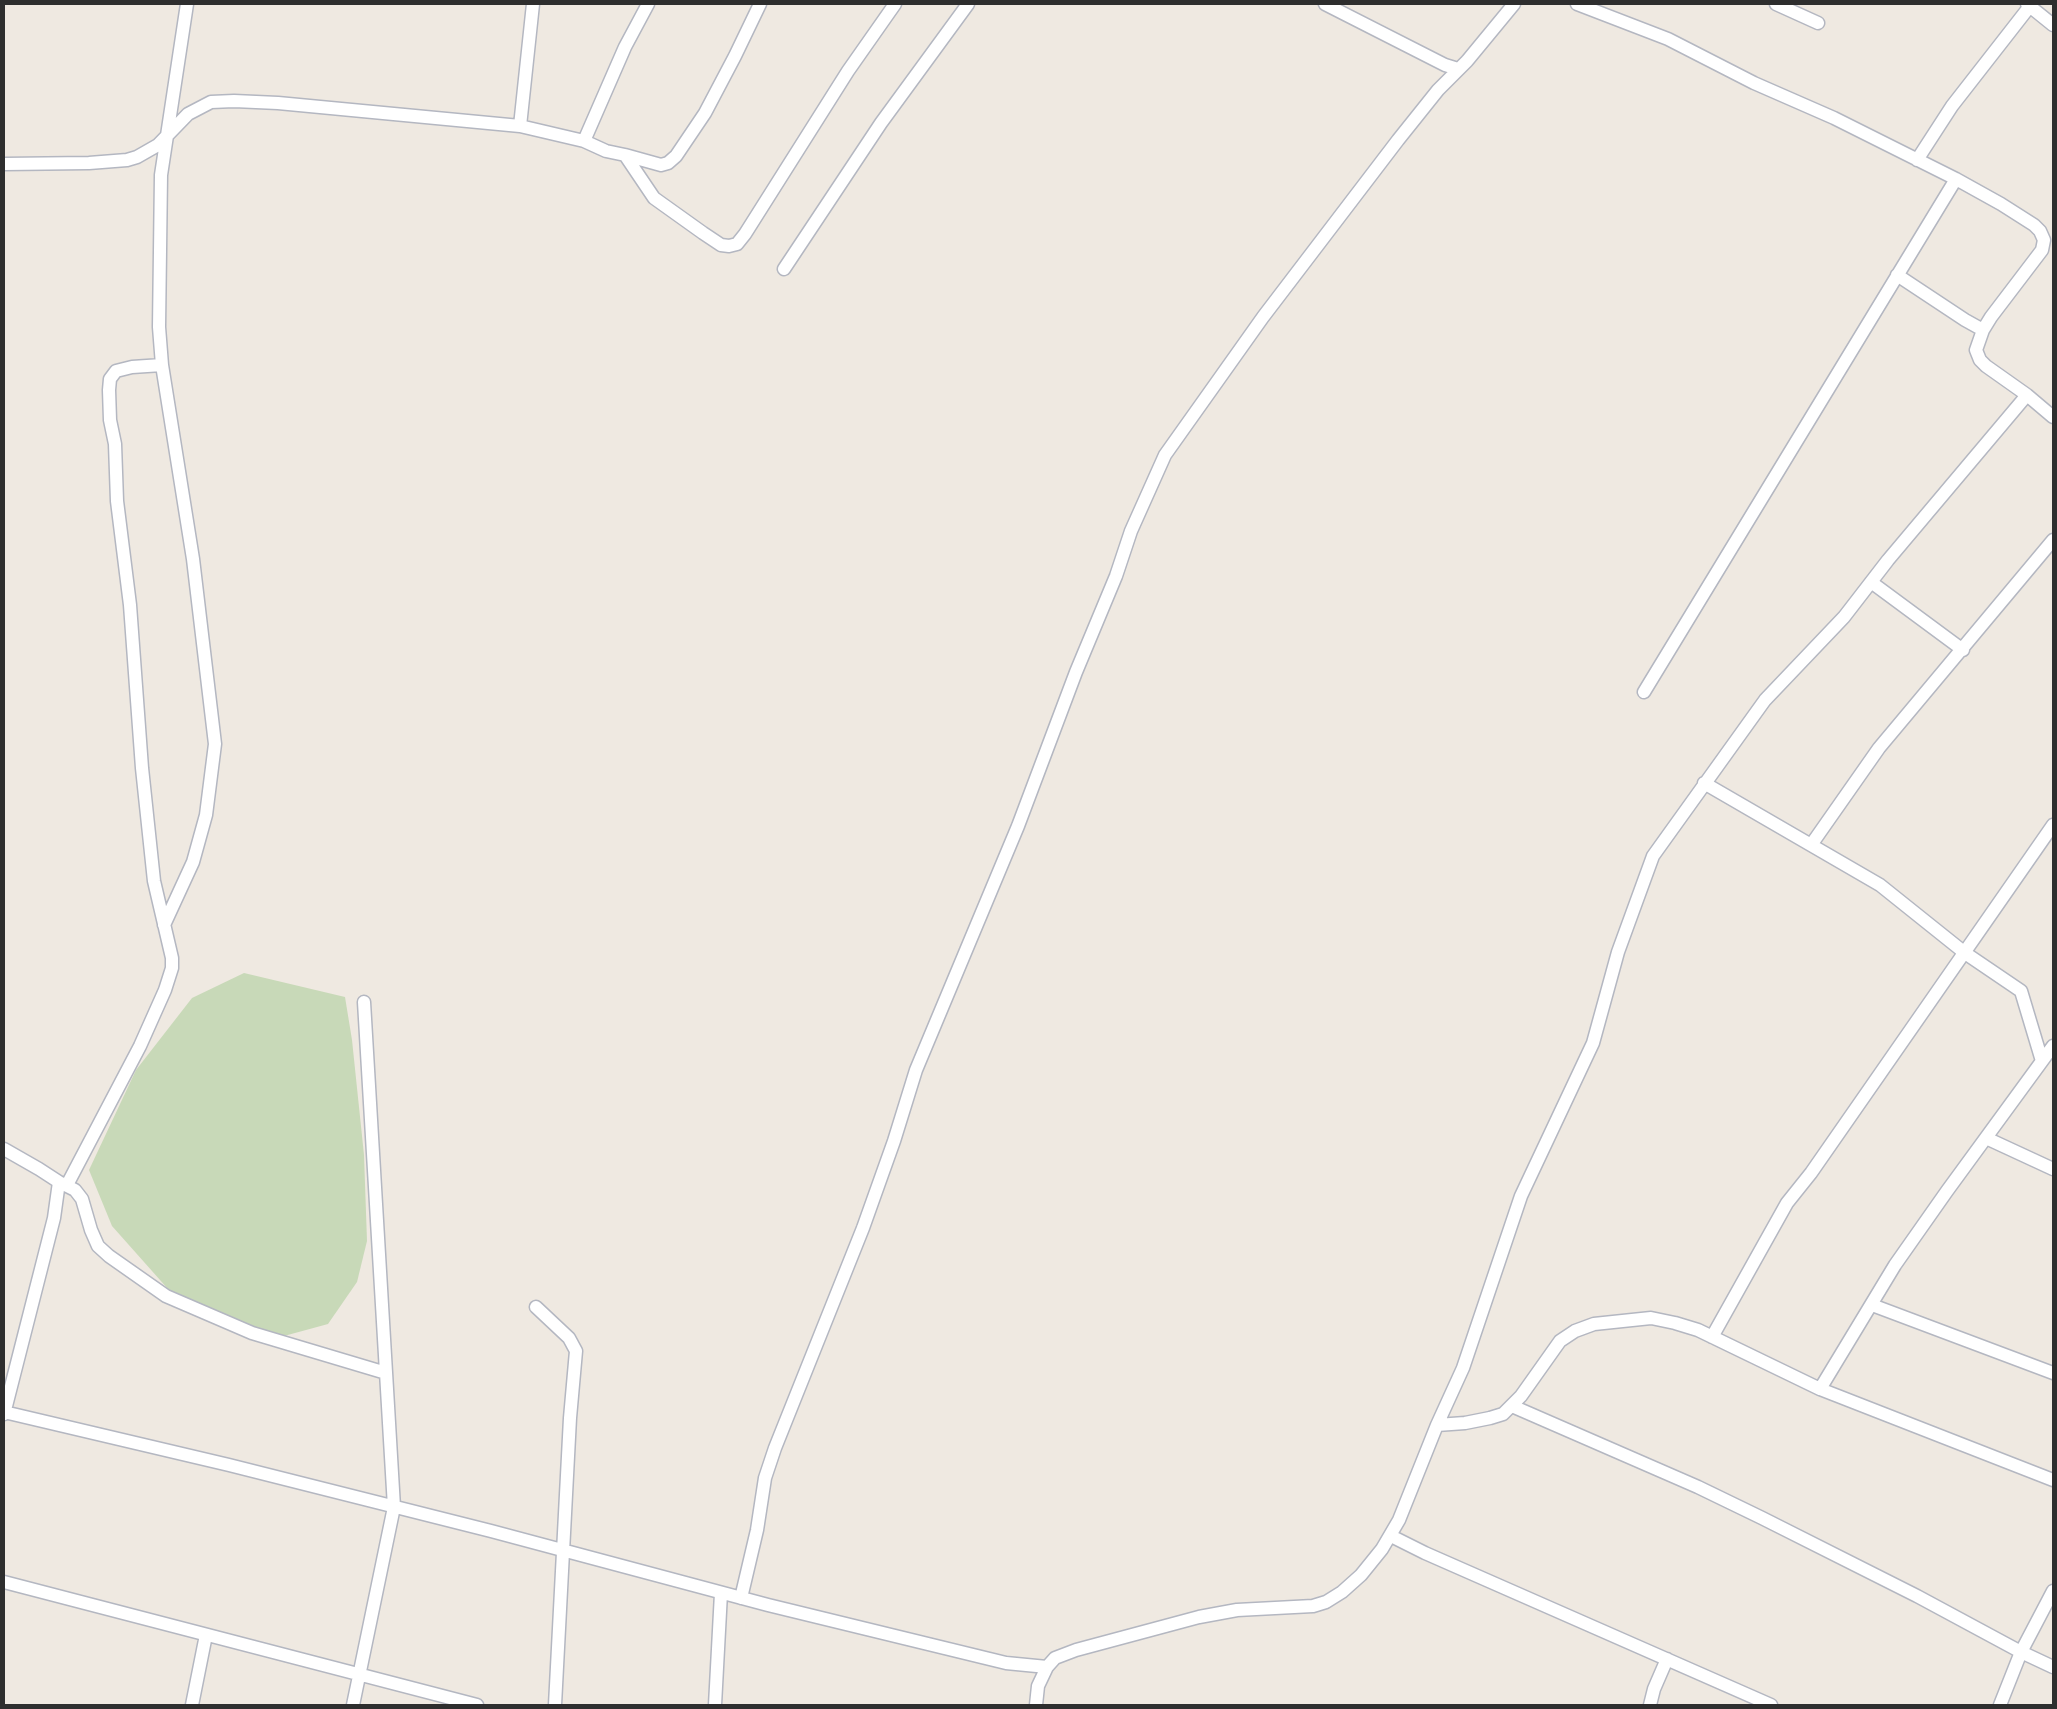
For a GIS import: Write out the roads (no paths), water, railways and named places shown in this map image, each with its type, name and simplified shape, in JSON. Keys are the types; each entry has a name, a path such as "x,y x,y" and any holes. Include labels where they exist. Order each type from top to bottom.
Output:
{"street":[{"path":"164,926 195,853 206,816 214,744 193,559 162,365 159,327 161,175 187,4"},
{"path":"520,126 533,4"},
{"path":"584,141 625,47 648,4"},
{"path":"4,164 89,163 126,160 137,157 158,145 188,114 198,108 211,102 234,101 278,102 520,126 584,141 606,151 661,165 668,163 676,156 705,113 760,4"},
{"path":"625,155 654,198 721,244 729,246 736,244 764,205 848,71 895,4"},
{"path":"784,269 882,123 968,4"},
{"path":"1325,4 1445,65 1458,69"},
{"path":"741,1598 752,1554 765,1478 778,1440 863,1228 894,1141 916,1070 1018,826 1076,672 1116,576 1131,531 1160,467 1182,429 1293,277 1409,125 1467,61 1514,4"},
{"path":"1577,4 1668,39 1754,84 1834,118 1956,179 2034,224 2044,240 2042,250 1991,317 1983,330 1976,350 1980,360 1986,366 2053,416"},
{"path":"1776,4 1818,23"},
{"path":"1917,160 1952,106 2029,5 2053,25"},
{"path":"1644,692 1956,179"},
{"path":"2040,231 2053,235"},
{"path":"1897,275 1983,330"},
{"path":"162,365 132,367 116,371 110,379 109,390 110,420 115,444 117,502 130,604 142,768 154,881 172,958 172,968 165,990 140,1046 63,1184 4,1412 394,1507 721,1593 1006,1663 1047,1667"},
{"path":"1036,1705 1038,1686 1047,1667 1055,1658 1076,1650 1199,1617 1237,1610 1313,1606 1326,1602 1342,1592 1361,1575 1391,1536 1463,1368 1521,1196 1593,1044 1618,952 1654,856 1704,783 1765,700 1794,667 1822,641 2027,395"},
{"path":"1811,845 1880,748 2053,540"},
{"path":"1871,582 1962,650"},
{"path":"1704,783 1880,884 1965,953 2021,991 2042,1061"},
{"path":"1712,1337 1787,1202 1811,1173 2053,825"},
{"path":"353,1705 394,1507 364,1002"},
{"path":"1820,1389 1895,1265 2053,1046"},
{"path":"1986,1138 2053,1169"},
{"path":"4,1149 75,1190 82,1199 98,1246 109,1256 166,1296 252,1333 386,1373"},
{"path":"1872,1305 2053,1373"},
{"path":"536,1307 569,1338 576,1350 570,1418 555,1705"},
{"path":"1437,1425 1465,1423 1503,1414 1512,1406 1560,1341 1575,1331 1594,1324 1651,1318 1675,1322 1712,1337 1820,1389 2053,1480"},
{"path":"1512,1406 1698,1487 1917,1596 2021,1652 2053,1667"},
{"path":"1391,1536 1425,1553 1771,1705"},
{"path":"4,1582 477,1705"},
{"path":"2000,1705 2021,1652 2053,1591"},
{"path":"715,1705 721,1593"},
{"path":"192,1705 206,1635"},
{"path":"1650,1705 1654,1688 1667,1659"}]}
